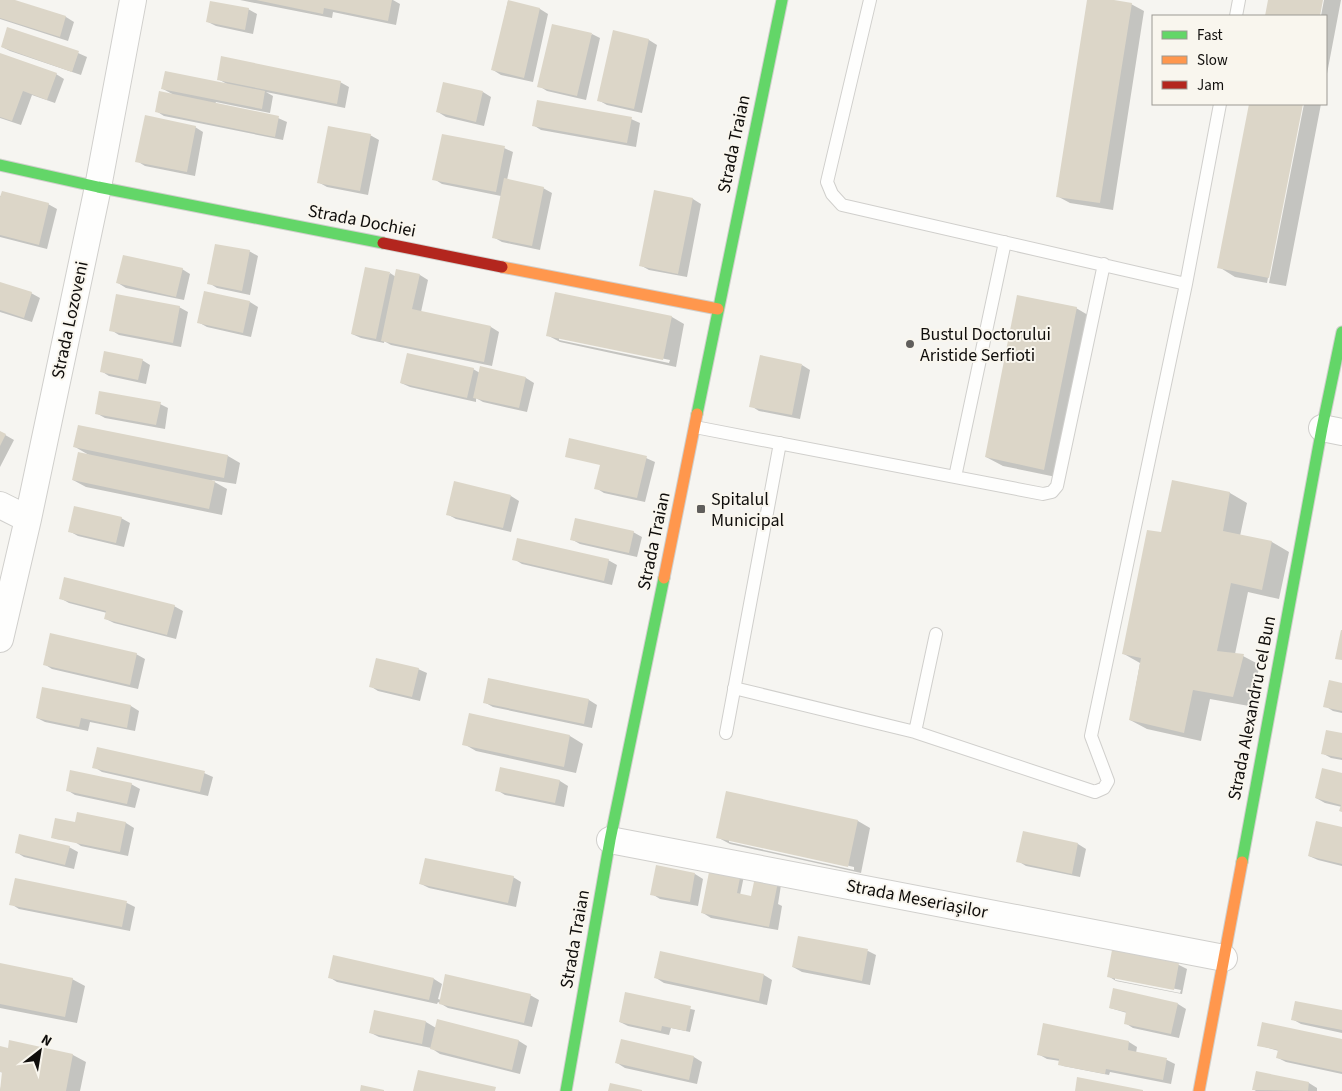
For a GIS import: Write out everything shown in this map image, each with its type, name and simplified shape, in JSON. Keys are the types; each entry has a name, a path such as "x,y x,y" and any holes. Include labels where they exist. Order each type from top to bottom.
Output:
{"street":[{"name":"Strada Lozoveni","path":"0,639 28,519 98,187 133,0"},
{"name":"Strada Traian","path":"566,1091 610,840 782,0"},
{"name":"Strada Dochiei","path":"0,165 98,187 718,309"},
{"name":"Strada Alexandru cel Bun","path":"1199,1091 1224,958 1332,430 1342,332"},
{"path":"0,505 28,519"},
{"name":"Strada Meseriașilor","path":"610,840 1224,958"}],"lane":[{"path":"870,0 827,182 832,194 842,205 1186,284"},
{"path":"1236,15 1239,0"},
{"path":"734,688 915,732 1095,792 1104,788 1108,782 1091,736 1186,284 1220,105"},
{"path":"955,477 1005,242"},
{"path":"695,427 1043,494 1052,492 1057,486 1104,264"},
{"path":"726,733 780,443"},
{"path":"915,732 936,634"}],"building":[{"path":"0,0 15,0 66,16 60,37 0,18"},
{"path":"256,0 392,0 388,21 324,8 323,14"},
{"path":"508,0 540,8 524,78 491,70"},
{"path":"1087,0 1114,0 1132,3 1100,203 1056,197"},
{"path":"1268,0 1323,0 1320,15 1265,15"},
{"path":"210,1 249,8 245,30 206,22"},
{"path":"552,24 592,33 577,96 537,87"},
{"path":"7,27 79,51 72,72 1,47"},
{"path":"613,30 649,39 634,109 597,101"},
{"path":"0,53 57,73 47,100 23,91 12,121 0,117"},
{"path":"221,56 341,81 337,104 217,80"},
{"path":"165,71 265,91 262,109 161,89"},
{"path":"443,82 483,91 476,122 436,112"},
{"path":"159,91 279,116 275,137 155,112"},
{"path":"537,100 632,117 627,143 532,126"},
{"path":"1249,105 1303,105 1269,278 1217,268"},
{"path":"145,115 196,126 187,172 135,162"},
{"path":"328,126 371,134 360,191 317,183"},
{"path":"442,134 505,146 496,192 432,180"},
{"path":"504,178 544,187 532,246 492,238"},
{"path":"654,190 693,198 678,274 639,266"},
{"path":"2,191 49,203 39,245 0,235 0,197"},
{"path":"215,244 250,250 242,291 207,284"},
{"path":"123,255 183,268 176,297 116,283"},
{"path":"365,267 390,272 376,339 351,334"},
{"path":"396,269 420,274 412,309 491,326 484,362 381,341"},
{"path":"0,282 32,292 24,318 0,310"},
{"path":"204,291 250,301 243,333 197,323"},
{"path":"555,292 672,316 663,360 546,336"},
{"path":"116,294 180,306 173,343 109,331"},
{"path":"1017,295 1077,307 1044,470 985,457"},
{"path":"104,351 143,359 138,380 100,372"},
{"path":"407,353 474,368 467,398 400,383"},
{"path":"760,355 802,364 792,415 749,407"},
{"path":"480,366 526,377 519,408 473,398"},
{"path":"99,391 161,402 156,425 95,414"},
{"path":"78,425 228,455 224,478 73,447"},
{"path":"0,431 6,434 0,446"},
{"path":"569,438 647,456 637,498 594,489 600,465 565,457"},
{"path":"78,452 215,481 209,509 72,480"},
{"path":"1172,480 1230,492 1223,531 1272,541 1262,590 1231,583 1217,651 1244,654 1233,697 1193,690 1184,733 1129,720 1141,658 1122,654 1147,530 1161,532"},
{"path":"454,481 511,495 503,528 446,515"},
{"path":"74,506 122,517 116,543 68,532"},
{"path":"575,518 634,531 629,553 570,540"},
{"path":"517,538 609,559 604,581 512,560"},
{"path":"64,577 175,605 167,635 104,619 106,611 59,599"},
{"path":"1342,630 1342,660 1335,659"},
{"path":"50,633 137,653 130,685 43,665"},
{"path":"376,658 419,668 412,697 369,687"},
{"path":"488,678 589,699 584,724 483,703"},
{"path":"1329,680 1342,683 1342,711 1323,707"},
{"path":"42,687 131,705 127,728 81,718 79,727 36,718"},
{"path":"469,713 570,735 564,767 462,745"},
{"path":"1326,730 1342,733 1342,758 1321,754"},
{"path":"97,747 205,771 200,792 92,768"},
{"path":"500,767 560,780 555,803 495,791"},
{"path":"1322,768 1342,773 1342,812 1339,811 1341,805 1315,798"},
{"path":"70,770 132,783 127,804 66,791"},
{"path":"726,791 858,820 848,867 716,838"},
{"path":"77,812 126,822 120,852 51,838 55,818 75,822"},
{"path":"1316,821 1342,827 1342,864 1308,856"},
{"path":"1023,831 1078,843 1072,874 1016,862"},
{"path":"19,834 70,846 65,865 15,853"},
{"path":"425,858 514,876 508,903 419,884"},
{"path":"656,865 695,873 690,902 650,895"},
{"path":"710,867 741,873 737,893 751,896 755,877 778,882 769,927 701,913"},
{"path":"15,878 127,901 122,927 9,905"},
{"path":"798,936 868,949 862,981 792,967"},
{"path":"1112,950 1179,963 1174,990 1107,977"},
{"path":"660,951 764,974 759,1001 654,978"},
{"path":"333,955 434,978 429,1000 328,978"},
{"path":"0,963 73,978 65,1017 0,1004"},
{"path":"445,974 531,994 524,1023 439,1004"},
{"path":"1113,988 1178,1003 1171,1034 1124,1024 1126,1012 1109,1008"},
{"path":"625,992 691,1006 686,1031 662,1026 661,1031 619,1022"},
{"path":"1295,1001 1342,1010 1342,1030 1291,1020"},
{"path":"374,1010 426,1021 422,1044 369,1033"},
{"path":"437,1019 519,1040 512,1070 430,1049"},
{"path":"1262,1022 1342,1039 1342,1072 1276,1058 1278,1050 1257,1046"},
{"path":"1043,1023 1129,1041 1128,1050 1167,1058 1163,1080 1106,1069 1105,1074 1058,1065 1059,1059 1037,1055"},
{"path":"621,1039 694,1056 689,1080 615,1063"},
{"path":"9,1040 73,1054 66,1091 0,1091 2,1072 0,1072 0,1046 8,1048"},
{"path":"418,1070 496,1087 495,1091 413,1091"},
{"path":"1256,1071 1309,1082 1308,1091 1252,1090"},
{"path":"1077,1077 1143,1090 1143,1091 1075,1091"},
{"path":"610,1083 642,1090 642,1091 608,1091"},
{"path":"361,1085 384,1090 384,1091 360,1091"}],"traffic: fast":[{"path":"697,414 782,0"},
{"path":"0,165 98,187 383,243"},
{"path":"1242,862 1322,428 1342,332"},
{"path":"566,1091 610,840 664,578"}],"traffic: slow":[{"path":"502,267 718,309"},
{"path":"664,578 697,414"},
{"path":"1199,1091 1242,862"}],"traffic: jam":[{"path":"383,243 502,267"}],"place":[{"name":"Bustul Doctorului Aristide Serfioti","path":"910,344"},
{"name":"Spitalul Municipal","path":"701,509"}]}
